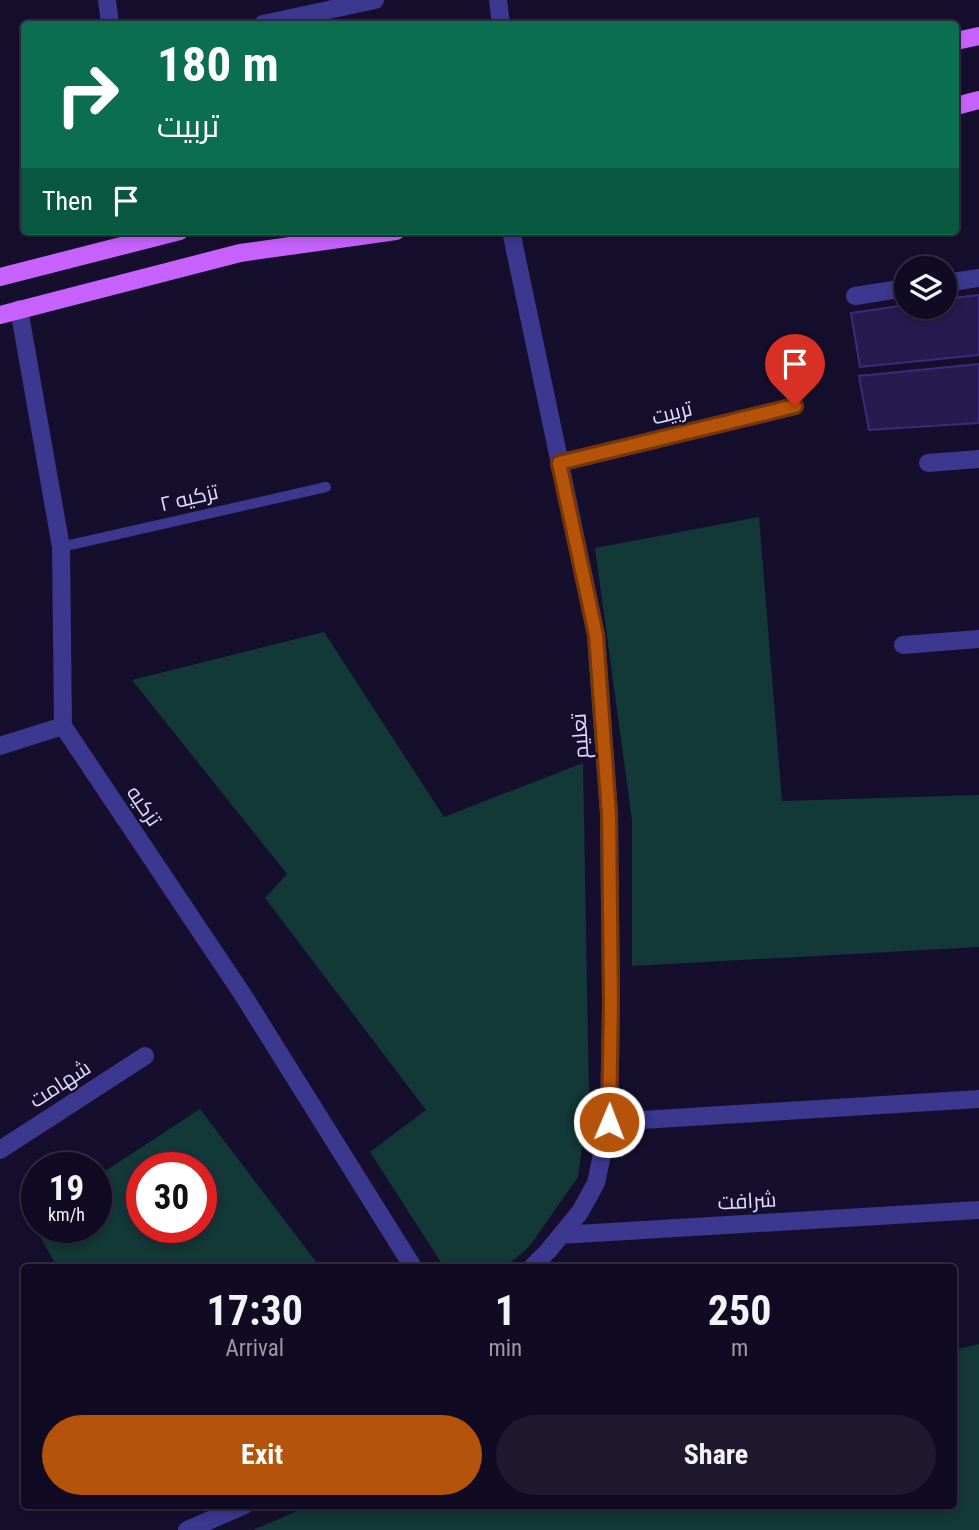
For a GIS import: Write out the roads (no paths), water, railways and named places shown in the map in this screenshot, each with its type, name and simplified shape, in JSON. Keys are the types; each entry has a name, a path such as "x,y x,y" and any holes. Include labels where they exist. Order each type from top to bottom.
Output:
{"main road":[{"path":"959,40 979,36"},
{"path":"959,105 979,100"},
{"path":"0,315 240,254 369,235"},
{"path":"0,277 134,237"}],"street":[{"path":"107,0 110,21"},
{"path":"277,21 375,0"},
{"path":"498,0 501,21"},
{"name":"تعلیم","path":"512,235 596,635 609,814 609,1122 596,1183 580,1212 561,1235"},
{"path":"957,281 979,278"},
{"path":"855,296 894,290"},
{"path":"0,746 63,726 61,547 19,309"},
{"name":"تربیت","path":"559,463 795,406"},
{"path":"928,463 979,459"},
{"path":"903,645 979,639"},
{"name":"تزکیه","path":"63,726 243,995 411,1264"},
{"name":"شهامت","path":"0,1150 145,1056"},
{"path":"609,1122 979,1099"},
{"name":"شرافت","path":"561,1235 979,1210"},
{"path":"535,1264 561,1235"},
{"path":"187,1530 236,1509"}],"lane":[{"name":"تزکیه ۲","path":"61,547 326,487"}]}
